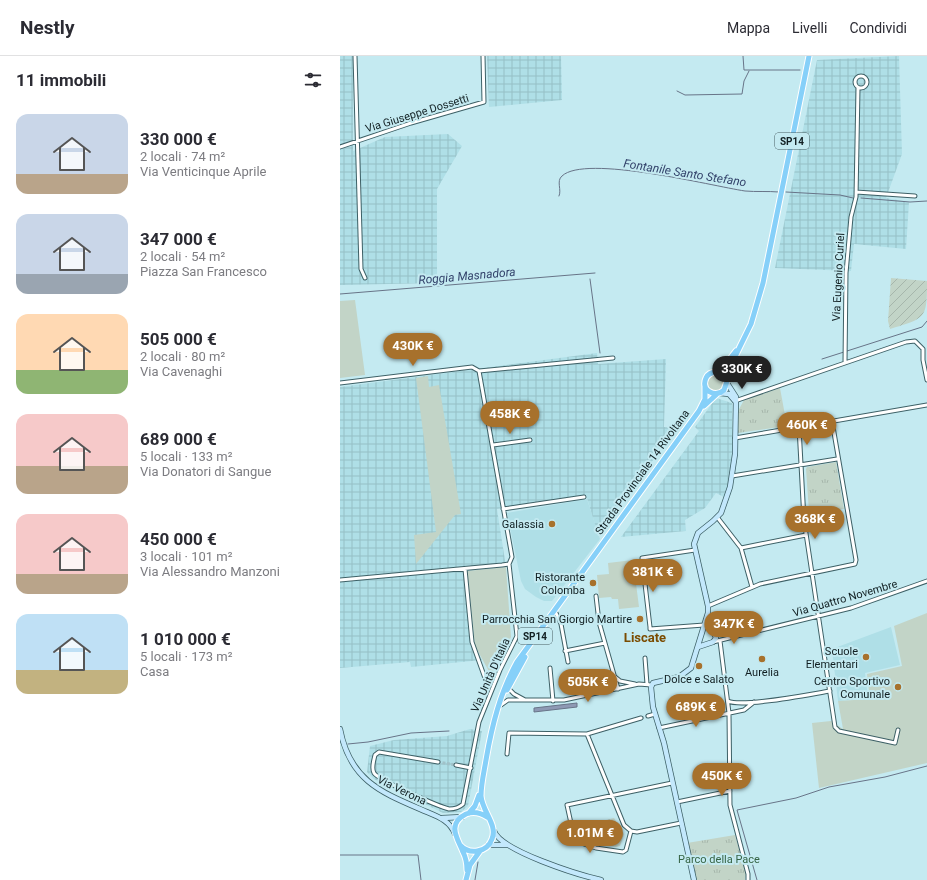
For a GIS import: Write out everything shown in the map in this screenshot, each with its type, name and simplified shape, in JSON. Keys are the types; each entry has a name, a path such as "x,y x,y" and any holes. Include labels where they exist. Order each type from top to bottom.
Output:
{"main road":[{"name":"Strada Provinciale 14 Rivoltana","path":"699,410 725,389 729,369 744,339 753,316 763,283 809,56"},
{"name":"Strada Provinciale 14 Rivoltana","path":"455,836 456,825 476,804 481,790 490,738 499,701 517,662 699,410 705,399 706,377 724,366 744,339"},
{"path":"715,372 722,374 727,382"},
{"path":"705,386 710,393 719,394"},
{"name":"Strada Provinciale 14 Rivoltana","path":"490,738 508,688 525,656 602,545"},
{"name":"Strada Provinciale 14 Rivoltana","path":"481,790 482,805 493,830"},
{"path":"466,815 479,813 489,820"},
{"path":"467,870 474,857 488,845 493,838 493,830"},
{"path":"455,836 465,856 467,870 466,880"},
{"path":"460,845 468,850 480,851"}],"street":[{"path":"355,56 361,269 365,278"},
{"name":"Via Giuseppe Dossetti","path":"358,140 484,102 483,56"},
{"name":"Via Eugenio Curiel","path":"845,363 846,264 851,217 856,198 858,88 855,85 855,81 859,76 863,76 866,79 867,85 862,89 858,88"},
{"path":"340,147 358,140"},
{"path":"856,192 915,196"},
{"path":"735,401 910,341 920,344 924,355 927,380"},
{"path":"340,383 472,367 479,371 614,358"},
{"name":"Via Unità D'Italia","path":"438,762 379,752 375,755 373,770 375,775 386,782 439,806 454,809 460,807 464,803 480,720 500,670 517,636 510,563 512,557 479,371"},
{"path":"615,676 621,681 649,684 685,673 692,666 708,613 708,606 694,542 696,535 718,517 726,500 732,476 735,438 735,394 727,382"},
{"path":"719,394 729,394 735,401"},
{"path":"735,438 927,405"},
{"path":"708,606 752,587 772,581 855,564 856,561 837,459 832,422"},
{"path":"799,427 806,535 835,725 838,731 895,743 898,730"},
{"path":"493,445 530,440"},
{"path":"732,476 837,459"},
{"path":"504,509 584,497"},
{"path":"718,517 741,548 752,587"},
{"path":"741,548 806,535"},
{"path":"695,550 642,558 650,629 704,625 713,628"},
{"path":"340,580 465,569 510,563"},
{"path":"465,569 472,642 486,681"},
{"name":"Via Quattro Novembre","path":"711,642 819,616 876,600 927,581"},
{"path":"596,596 598,620 618,689"},
{"path":"556,613 561,623 568,662"},
{"path":"708,613 713,628 720,641 729,713 731,809 748,874 748,880"},
{"path":"702,633 708,627 713,628"},
{"path":"702,633 703,641 711,642"},
{"path":"698,647 711,642 716,635"},
{"path":"566,651 605,643"},
{"path":"645,658 655,714 666,750 694,880"},
{"path":"550,668 553,701"},
{"path":"501,705 508,700 553,701 578,698 639,684"},
{"path":"508,688 514,694 527,701"},
{"path":"728,701 734,703 755,701 830,691"},
{"path":"659,728 744,710 755,701"},
{"path":"648,716 655,714"},
{"path":"508,754 509,733 587,734 641,718"},
{"name":"Via Verona","path":"340,729 350,760 368,783 389,796 442,818 453,819 466,815"},
{"path":"587,734 621,820 631,830 639,832 681,823"},
{"path":"456,766 471,768"},
{"path":"631,830 626,850 622,853 581,844 574,837 567,805 612,794 672,783"},
{"path":"676,802 730,791"},
{"path":"442,818 451,827 455,836"},
{"path":"493,830 498,839 509,846 560,868 601,880"},
{"path":"488,845 509,846"}],"shaded area":[{"path":"340,56 353,56 353,151 385,137 448,134 462,146 437,189 437,283 340,285"},
{"path":"487,56 561,56 562,100 489,107"},
{"path":"899,56 902,154 886,198 909,202 906,249 854,244 851,271 775,268 817,60"},
{"path":"597,353 598,364 666,359 664,427 677,428 598,534 586,495 497,509 506,567 467,571 475,646 482,660 411,667 410,662 340,668 340,387"},
{"path":"716,398 732,403 732,452 729,482 724,497 716,493 705,508 685,520 686,531 621,537 699,431 695,427"},
{"path":"587,499 600,539 552,601 544,601 525,589 521,581 507,513"},
{"name":"Scuole Elementari","path":"891,627 900,665 865,673 868,698 838,701 832,649"},
{"path":"577,703 577,707 534,712 534,708"},
{"path":"470,729 482,731 468,806 461,812 443,813 374,779 367,772 370,746 394,740 447,736"}],"green space":[{"path":"891,278 927,281 927,294 925,310 918,319 890,329 888,321"},
{"path":"355,300 365,375 340,378 340,301"},
{"path":"713,375 719,375 724,380 722,389 719,391 713,391 708,386 708,380"},
{"path":"428,376 429,387 439,385 461,514 455,515 416,564 414,535 436,532 416,378"},
{"path":"780,388 787,426 738,433 738,411 744,400"},
{"path":"836,462 844,509 809,512 807,467"},
{"path":"633,560 639,607 619,609 618,599 612,599 611,597 599,598 597,575 609,574 608,563"},
{"path":"506,567 511,637 491,675 475,646 467,571"},
{"name":"Centro Sportivo Comunale","path":"927,613 927,763 819,788 812,723 831,721 843,729 838,701 870,699 867,674 902,666 894,626"},
{"path":"614,818 624,834 620,846 616,847 589,840 597,836 597,826 594,823"},
{"name":"Parco della Pace","path":"735,835 746,873 745,880 696,880 687,843"}],"waterway":[{"path":"743,56 744,70 800,70"},
{"path":"677,91 685,95 742,94 744,81 749,71"},
{"name":"Fontanile Santo Stefano","path":"559,196 559,180 562,176 575,170 596,168 650,173 745,191 779,192"},
{"name":"Fontanile Santo Stefano","path":"786,192 840,195 853,198"},
{"name":"Fontanile Santo Stefano","path":"861,198 910,202 927,201"},
{"name":"Roggia Masnadora","path":"340,294 595,273"},
{"path":"590,279 600,353"},
{"name":"Roggia Masnadora","path":"847,351 922,327 927,321"},
{"name":"Roggia Masnadora","path":"822,359 844,352"},
{"path":"348,744 368,742 411,733 449,731"},
{"path":"757,880 737,810 796,798 829,787 885,777 927,766"},
{"path":"340,855 418,855 421,880"},
{"path":"475,880 478,862"}],"tunnel":[{"path":"641,718 648,716"},
{"path":"438,762 456,765"}],"place":[{"name":"Galassia","path":"552,524"},
{"name":"Ristorante Colomba","path":"593,583"},
{"name":"Parrocchia San Giorgio Martire","path":"640,619"},
{"name":"Scuole Elementari","path":"866,657"},
{"name":"Aurelia","path":"762,659"},
{"name":"Dolce e Salato","path":"699,666"},
{"name":"Centro Sportivo Comunale","path":"898,687"}],"district":[{"name":"Liscate","path":"645,637"}]}
